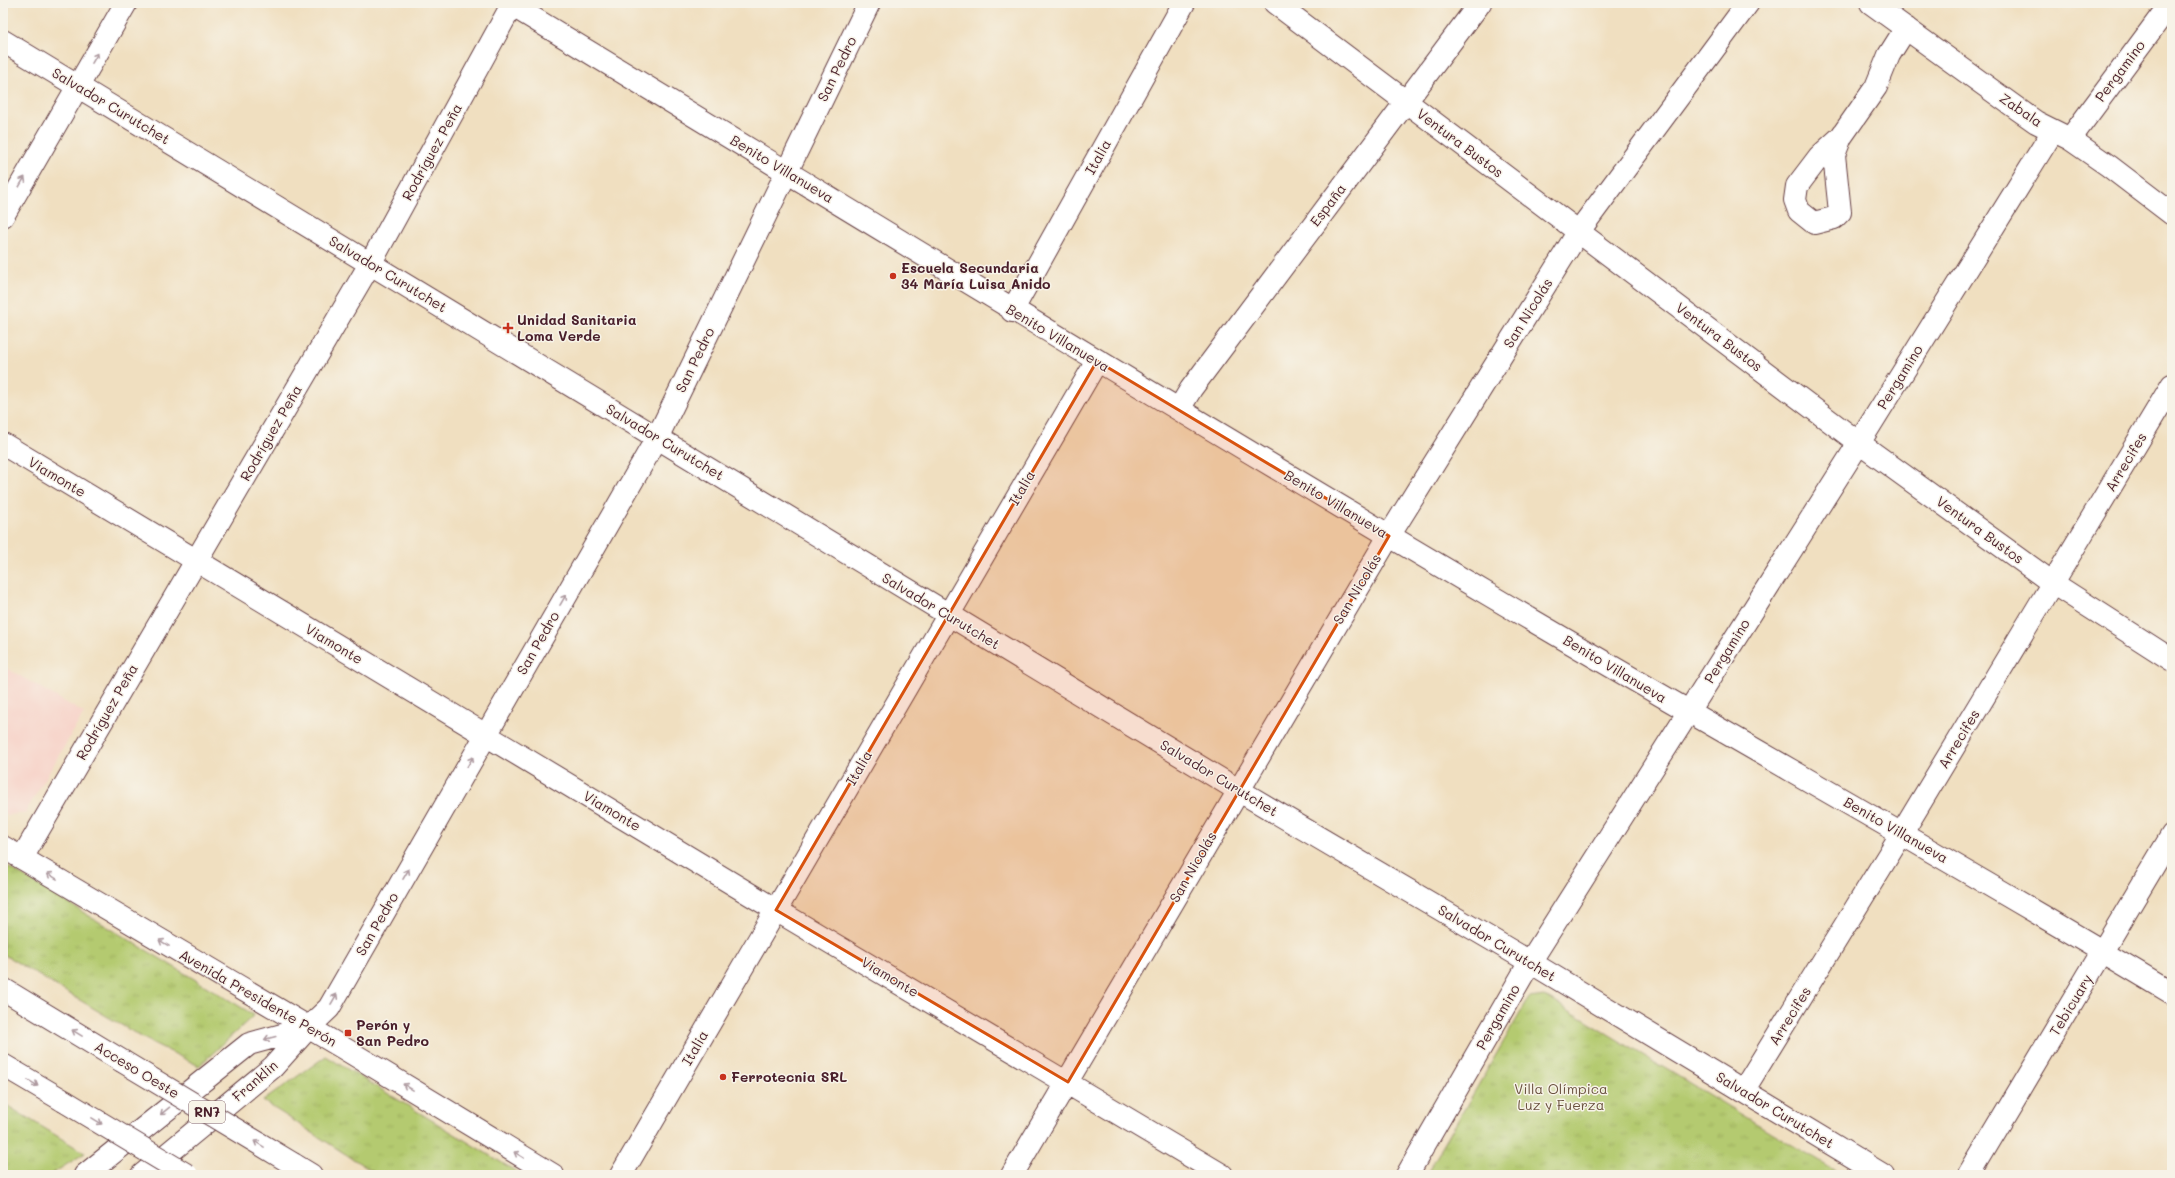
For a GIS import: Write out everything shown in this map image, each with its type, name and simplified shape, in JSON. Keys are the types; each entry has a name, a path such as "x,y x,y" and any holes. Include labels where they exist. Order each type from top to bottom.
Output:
{"main road":[{"path":"3,216 126,3"},
{"name":"San Pedro","path":"85,1175 249,1044 308,1028 329,1008 657,438 788,172 869,3"},
{"name":"Italia","path":"1012,311 1184,3"},
{"name":"Ventura Bustos","path":"1275,3 1859,443 2054,584 2172,660"},
{"name":"España","path":"1179,410 1191,389 1480,3"},
{"name":"San Nicolás","path":"1012,1175 1389,536 1579,231 1748,3"},
{"name":"Zabala","path":"1871,3 2012,105 2062,135 2172,214"},
{"name":"Pergamino","path":"1407,1175 1530,962 1859,443 2062,135 2171,3"},
{"name":"Benito Villanueva","path":"511,4 788,172 1012,311 1389,536 1688,713 1902,833 2172,993"},
{"name":"Rodríguez Peña","path":"22,858 370,264 511,4"},
{"path":"1841,137 1876,87 1889,55 1906,28"},
{"name":"Salvador Curutchet","path":"3,41 1238,790 1530,962 1883,1175"},
{"name":"Italia","path":"621,1175 1097,361"},
{"name":"Arrecifes","path":"1743,1091 2054,584 2172,385"},
{"name":"Viamonte","path":"3,444 776,910 1068,1082 1222,1175"},
{"name":"Tebicuary","path":"1969,1175 2172,835"},
{"name":"Avenida Presidente Perón","path":"3,847 553,1175"},
{"name":"Acceso Oeste","path":"3,989 312,1175"},
{"name":"Franklin","path":"142,1175 273,1067 308,1028"},
{"path":"3,1065 187,1175"}],"highlighted area":[{"path":"1097,361 1389,536 1068,1082 776,910"}],"shaded area":[{"path":"3,666 84,713 25,813 8,815 3,812"}],"green space":[{"path":"3,864 254,1015 199,1066 143,1038 3,954"},
{"name":"Villa Olímpica Luz y Fuerza","path":"1545,996 1842,1175 1426,1175 1529,998"},
{"path":"326,1056 522,1175 378,1175 263,1101"},
{"path":"3,1103 85,1153 50,1175 9,1175 3,1172"}],"place":[{"name":"Escuela Secundaria 34 María Luisa Anido","path":"893,276"},
{"name":"Unidad Sanitaria Loma Verde","path":"508,328"},
{"name":"Perón y San Pedro","path":"348,1033"},
{"name":"Ferrotecnia SRL","path":"723,1077"}]}
